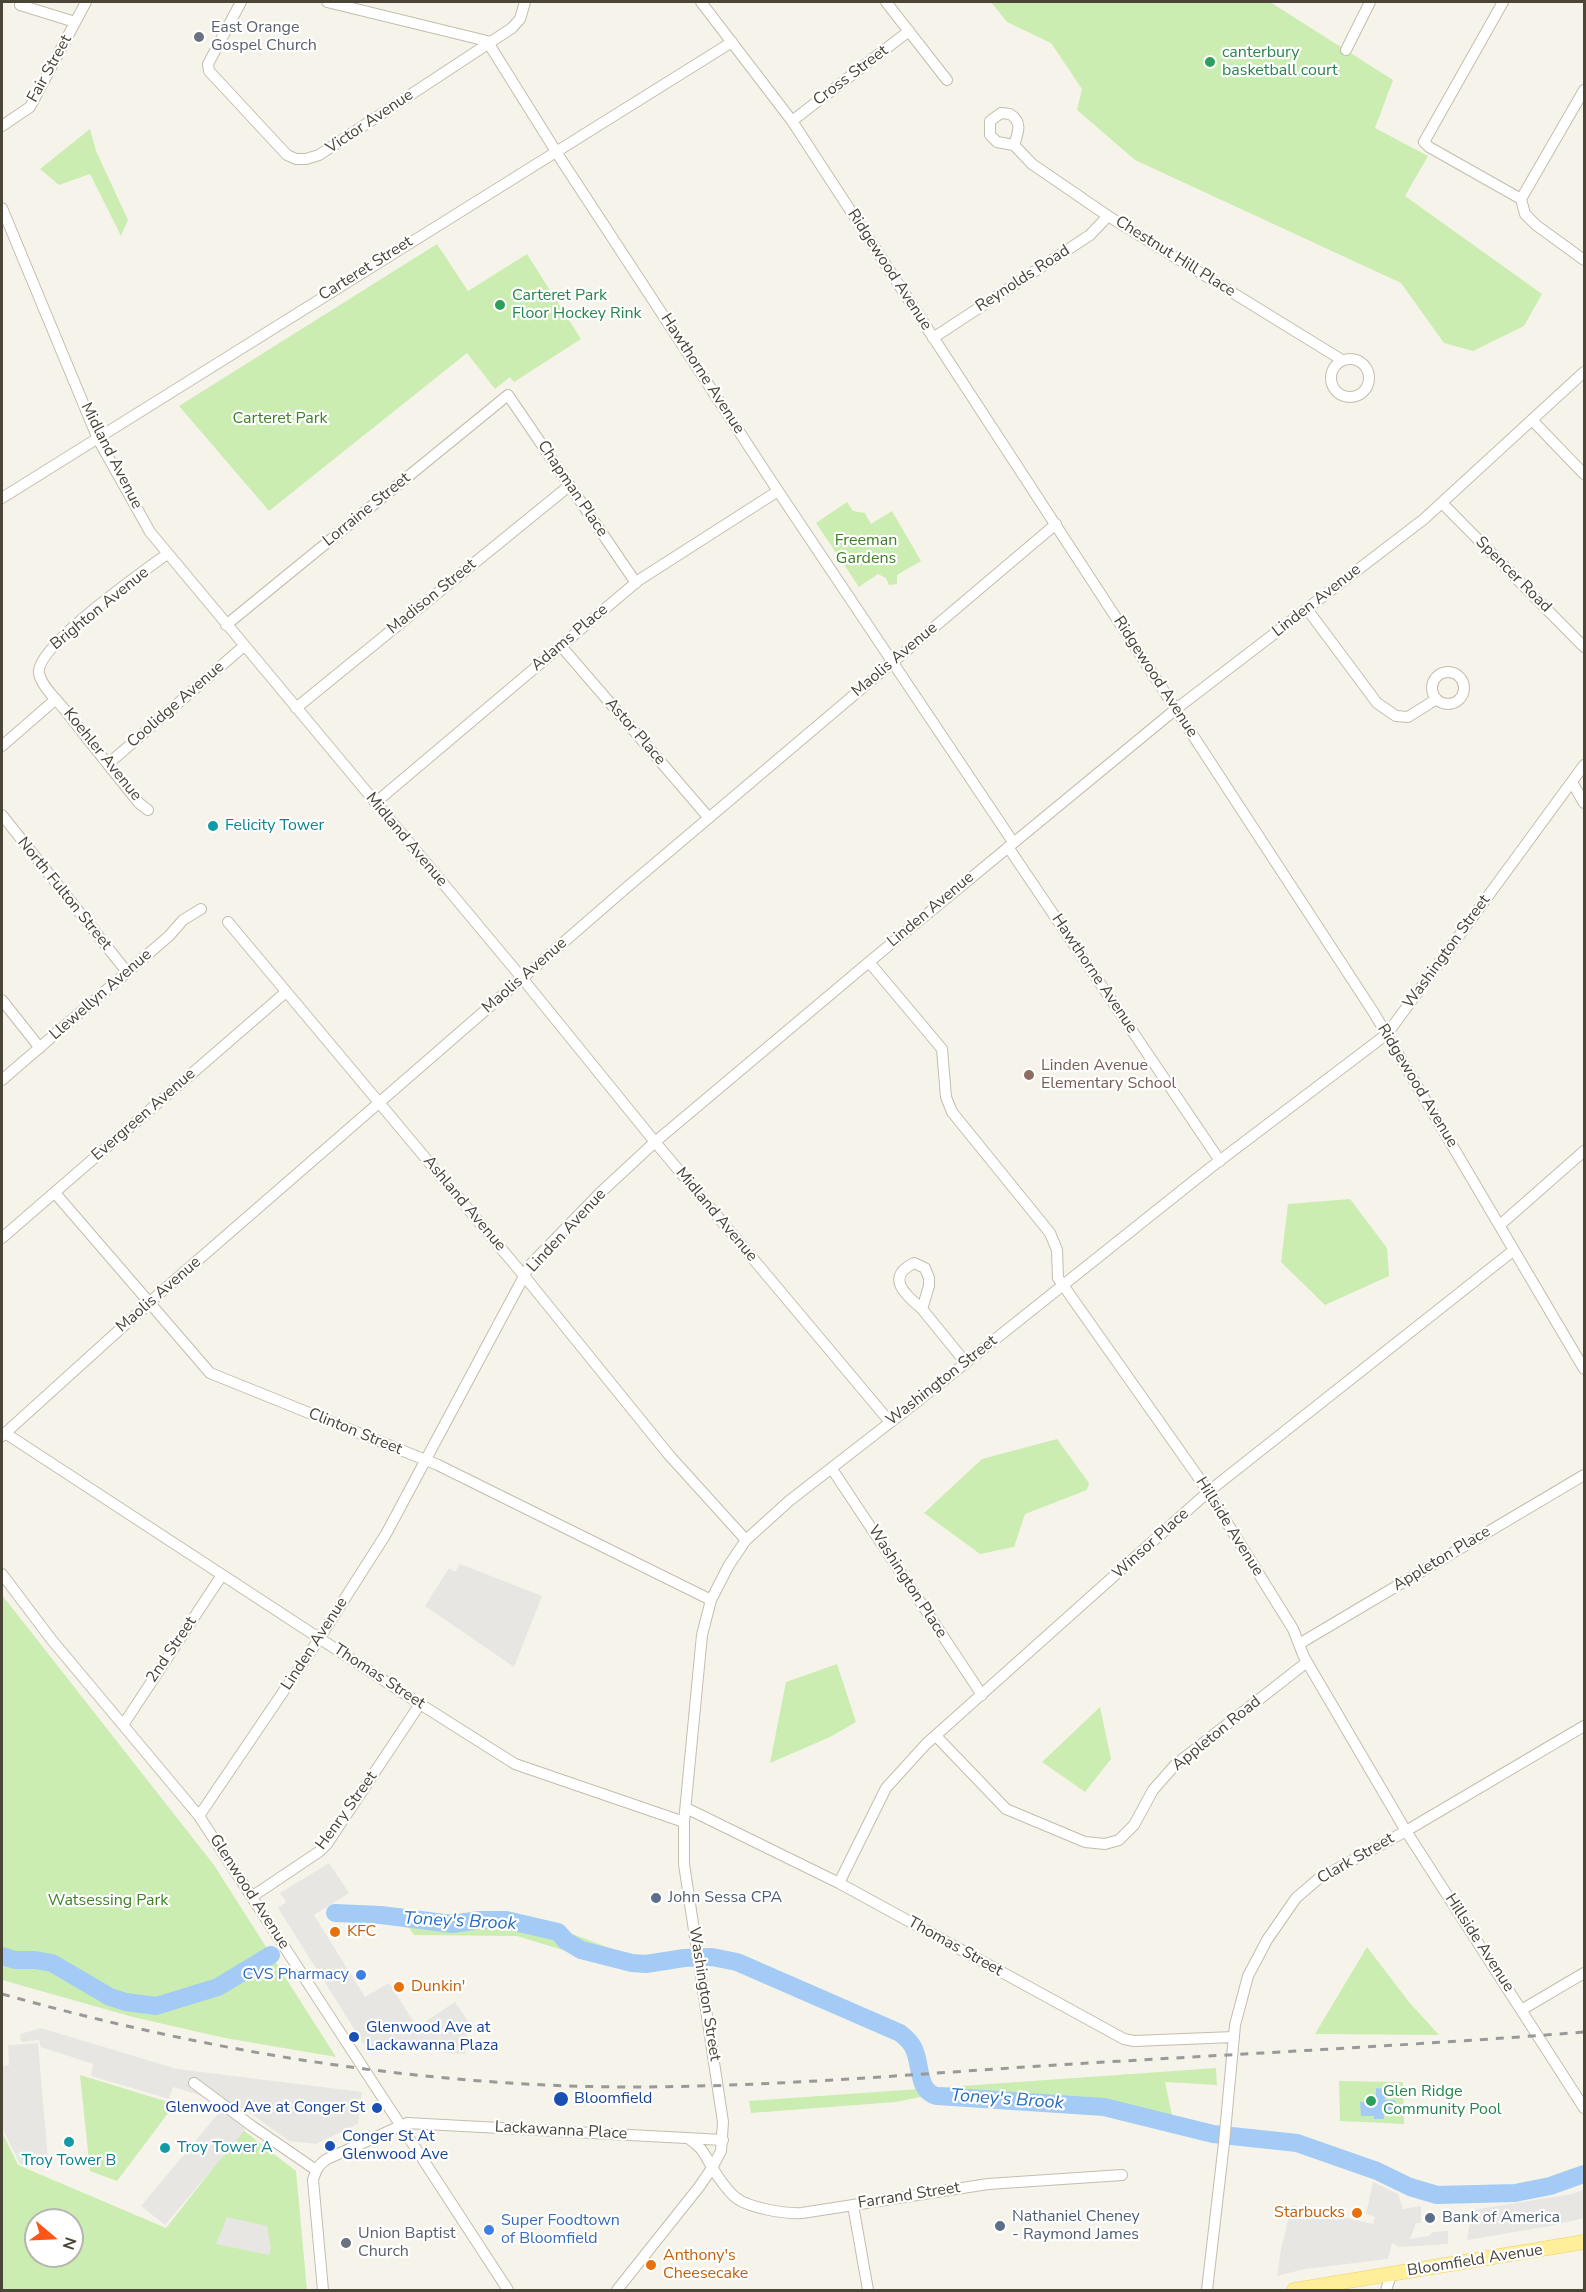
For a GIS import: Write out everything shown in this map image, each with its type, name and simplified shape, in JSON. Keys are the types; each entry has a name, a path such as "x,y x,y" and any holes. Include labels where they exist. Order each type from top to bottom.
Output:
{"main road":[{"name":"Bloomfield Avenue","path":"1294,2290 1391,2276 1584,2242"}],"street":[{"name":"Fair Street","path":"2,126 30,107 86,2"},
{"name":"Victor Avenue","path":"241,2 208,64 209,71 280,149 296,159 319,155 489,43"},
{"path":"327,2 489,43 514,26 520,19 525,2"},
{"name":"Ridgewood Avenue","path":"701,2 792,121 1387,1034 1584,1369"},
{"path":"886,2 947,80"},
{"path":"1346,50 1370,2"},
{"path":"1503,2 1424,142 1521,199 1525,213 1536,225 1584,260"},
{"path":"20,5 75,22"},
{"name":"Cross Street","path":"792,121 909,31"},
{"name":"Carteret Street","path":"2,498 732,42"},
{"name":"Hawthorne Avenue","path":"489,43 556,152 1220,1161"},
{"path":"1521,199 1584,90"},
{"name":"Chestnut Hill Place","path":"1014,145 1032,164 1108,216 1342,360"},
{"name":"Midland Avenue","path":"2,208 98,439 150,532 890,1422"},
{"name":"Reynolds Road","path":"933,338 1090,235 1108,216"},
{"name":"Linden Avenue","path":"199,1816 319,1639 386,1534 530,1266 546,1249 600,1193 655,1142 1176,709 1424,519 1584,372"},
{"name":"Chapman Place","path":"508,395 636,583"},
{"name":"Lorraine Street","path":"226,625 508,395"},
{"path":"1533,421 1584,474"},
{"name":"Madison Street","path":"296,708 569,486"},
{"name":"Adams Place","path":"375,803 636,583 778,490"},
{"name":"Spencer Road","path":"1442,503 1584,647"},
{"name":"Maolis Avenue","path":"3,1434 522,978 1056,524"},
{"name":"Brighton Avenue","path":"56,699 39,673 42,658 92,611 167,555"},
{"path":"1307,609 1382,707 1396,716 1408,717 1435,700"},
{"name":"Coolidge Avenue","path":"108,764 244,646"},
{"name":"Astor Place","path":"561,646 709,818"},
{"path":"2,746 56,699"},
{"name":"Koehler Avenue","path":"56,699 139,802 148,810"},
{"name":"Washington Street","path":"617,2290 699,2187 721,2151 723,2140 723,2122 684,1864 684,1822 702,1635 711,1600 729,1566 746,1540 789,1501 1220,1161 1387,1034 1584,765"},
{"path":"1572,782 1584,803"},
{"name":"North Fulton Street","path":"2,815 127,972"},
{"name":"Llewellyn Avenue","path":"2,1080 169,936 183,920 201,909"},
{"name":"Ashland Avenue","path":"228,922 525,1277 669,1455 746,1540"},
{"name":"Hillside Avenue","path":"869,962 942,1050 946,1097 952,1112 1050,1233 1057,1250 1058,1278 1208,1492 1293,1629 1307,1662 1406,1831 1523,2009 1584,2108"},
{"name":"Evergreen Avenue","path":"2,1238 286,992"},
{"path":"2,1000 40,1048"},
{"path":"1500,1225 1584,1151"},
{"name":"Clinton Street","path":"55,1193 210,1373 426,1460 711,1600"},
{"name":"Winsor Place","path":"839,1883 886,1788 936,1736 1208,1492 1514,1250"},
{"path":"922,1309 966,1363"},
{"name":"Thomas Street","path":"3,1434 515,1764 684,1822"},
{"name":"Washington Place","path":"832,1468 982,1695"},
{"name":"Appleton Place","path":"1299,1644 1584,1475"},
{"name":"Glenwood Avenue","path":"2,1574 199,1816 508,2290"},
{"name":"2nd Street","path":"123,1725 222,1575"},
{"name":"Appleton Road","path":"936,1736 1006,1809 1085,1842 1105,1844 1119,1840 1134,1825 1153,1790 1175,1765 1307,1662"},
{"name":"Henry Street","path":"253,1896 327,1844 420,1704"},
{"name":"Clark Street","path":"1207,2290 1234,2037 1241,2000 1254,1963 1267,1940 1296,1898 1317,1880 1406,1831 1584,1726"},
{"name":"Thomas Street","path":"686,1808 839,1883 1124,2039 1134,2041 1234,2037"},
{"path":"1523,2009 1584,1973"},
{"path":"194,2083 316,2170"},
{"name":"Lackawanna Place","path":"399,2125 407,2123 723,2140"},
{"path":"323,2290 313,2180 316,2170 327,2159 399,2125"},
{"path":"688,2138 707,2155 712,2168"},
{"name":"Farrand Street","path":"712,2168 735,2197 748,2204 796,2213 988,2184 1122,2175"},
{"path":"853,2205 868,2290"},
{"path":"1386,2290 1391,2276"}],"green space":[{"path":"991,2 1270,2 1393,80 1375,128 1428,156 1405,196 1542,294 1524,326 1473,351 1444,343 1401,283 1135,160 1077,110 1082,89 1051,43 1007,22"},
{"path":"90,129 96,151 128,220 121,236 90,174 59,185 40,169"},
{"name":"Carteret Park","path":"437,244 468,291 527,254 581,339 514,382 510,377 495,389 467,353 269,511 179,406"},
{"name":"Freeman Gardens","path":"847,502 853,511 865,513 871,524 892,511 921,561 897,575 897,584 889,585 886,578 878,574 859,587 816,523"},
{"path":"1350,1199 1387,1248 1389,1276 1325,1305 1281,1262 1288,1204"},
{"path":"1057,1439 1089,1483 1087,1490 1025,1514 1014,1547 980,1554 924,1513 982,1459"},
{"name":"Watsessing Park","path":"2,1595 214,1865 336,2057 225,2038 133,2017 2,1980"},
{"path":"837,1664 856,1722 830,1737 770,1763 786,1682"},
{"path":"1100,1707 1111,1759 1085,1792 1042,1762"},
{"path":"372,1909 528,1920 620,1952 631,1968 615,1966 517,1936 414,1935 406,1923"},
{"path":"1367,1947 1409,2002 1439,2035 1315,2034"},
{"path":"1216,2068 1217,2085 1165,2082 1172,2115 1168,2126 1110,2110 920,2097 896,2102 751,2113 749,2101"},
{"path":"80,2075 175,2104 117,2181 90,2171"},
{"name":"Glen Ridge Community Pool","path":"1339,2081 1403,2082 1404,2124 1340,2121"},
{"path":"243,2130 296,2171 307,2290 2,2290 2,2132 18,2165 166,2228"}],"shaded area":[{"path":"460,1564 542,1596 514,1667 425,1606 449,1568 455,1572"},
{"path":"329,1863 349,1893 314,1915 365,1997 389,1983 417,2027 455,2002 468,2021 465,2054 371,2048 363,2043 278,1908 286,1902 280,1893"},
{"path":"41,2028 177,2069 362,2092 358,2124 316,2144 289,2141 245,2109 173,2087 169,2099 91,2076 93,2064 41,2047 39,2040 21,2042 20,2034"},
{"path":"38,2043 48,2160 20,2164 2,2128 2,2066 9,2065 8,2045"},
{"path":"221,2110 246,2129 165,2225 141,2206"},
{"path":"1373,2182 1398,2194 1403,2209 1421,2206 1421,2223 1416,2223 1410,2239 1429,2236 1433,2232 1448,2231 1448,2244 1399,2247 1392,2243 1388,2259 1305,2269 1277,2276 1292,2205 1373,2224 1375,2217 1366,2214"},
{"path":"1584,2189 1584,2218 1467,2240 1472,2210 1572,2194"},
{"path":"227,2217 267,2226 271,2247 269,2255 216,2244"}],"water":[{"path":"1376,2088 1393,2090 1393,2096 1385,2100 1395,2100 1396,2115 1384,2115 1384,2119 1361,2116 1360,2102 1376,2101"}],"waterway":[{"name":"Toney's Brook","path":"335,1913 381,1915 452,1924 480,1920 506,1920 558,1932 566,1941 581,1950 632,1963 646,1964 684,1958 712,1957 737,1962 900,2033 909,2041 916,2053 923,2083 930,2093 937,2096 1104,2107 1213,2134 1297,2143 1377,2171 1410,2187 1437,2195 1515,2193 1550,2186 1584,2174"},
{"name":"Toney's Brook","path":"2,1956 15,1960 52,1963 110,1997 126,2002 156,2006 218,1987 271,1955"}],"railway":[{"path":"2,1994 142,2029 283,2057 425,2076 569,2086 691,2086 813,2081 1584,2032"}],"place":[{"name":"East Orange Gospel Church","path":"199,37"},
{"name":"canterbury basketball court","path":"1210,62"},
{"name":"Carteret Park Floor Hockey Rink","path":"500,305"},
{"name":"Felicity Tower","path":"213,826"},
{"name":"Linden Avenue Elementary School","path":"1029,1075"},
{"name":"John Sessa CPA","path":"656,1898"},
{"name":"KFC","path":"335,1932"},
{"name":"CVS Pharmacy","path":"361,1975"},
{"name":"Dunkin'","path":"399,1987"},
{"name":"Glenwood Ave at Lackawanna Plaza","path":"354,2037"},
{"name":"Bloomfield","path":"561,2099"},
{"name":"Glen Ridge Community Pool","path":"1371,2101"},
{"name":"Glenwood Ave at Conger St","path":"377,2108"},
{"name":"Troy Tower B","path":"69,2142"},
{"name":"Conger St At Glenwood Ave","path":"330,2146"},
{"name":"Troy Tower A","path":"165,2148"},
{"name":"Starbucks","path":"1357,2213"},
{"name":"Bank of America","path":"1430,2218"},
{"name":"Nathaniel Cheney - Raymond James","path":"1000,2226"},
{"name":"Super Foodtown of Bloomfield","path":"489,2230"},
{"name":"Union Baptist Church","path":"346,2243"},
{"name":"Anthony's Cheesecake","path":"651,2265"}]}
